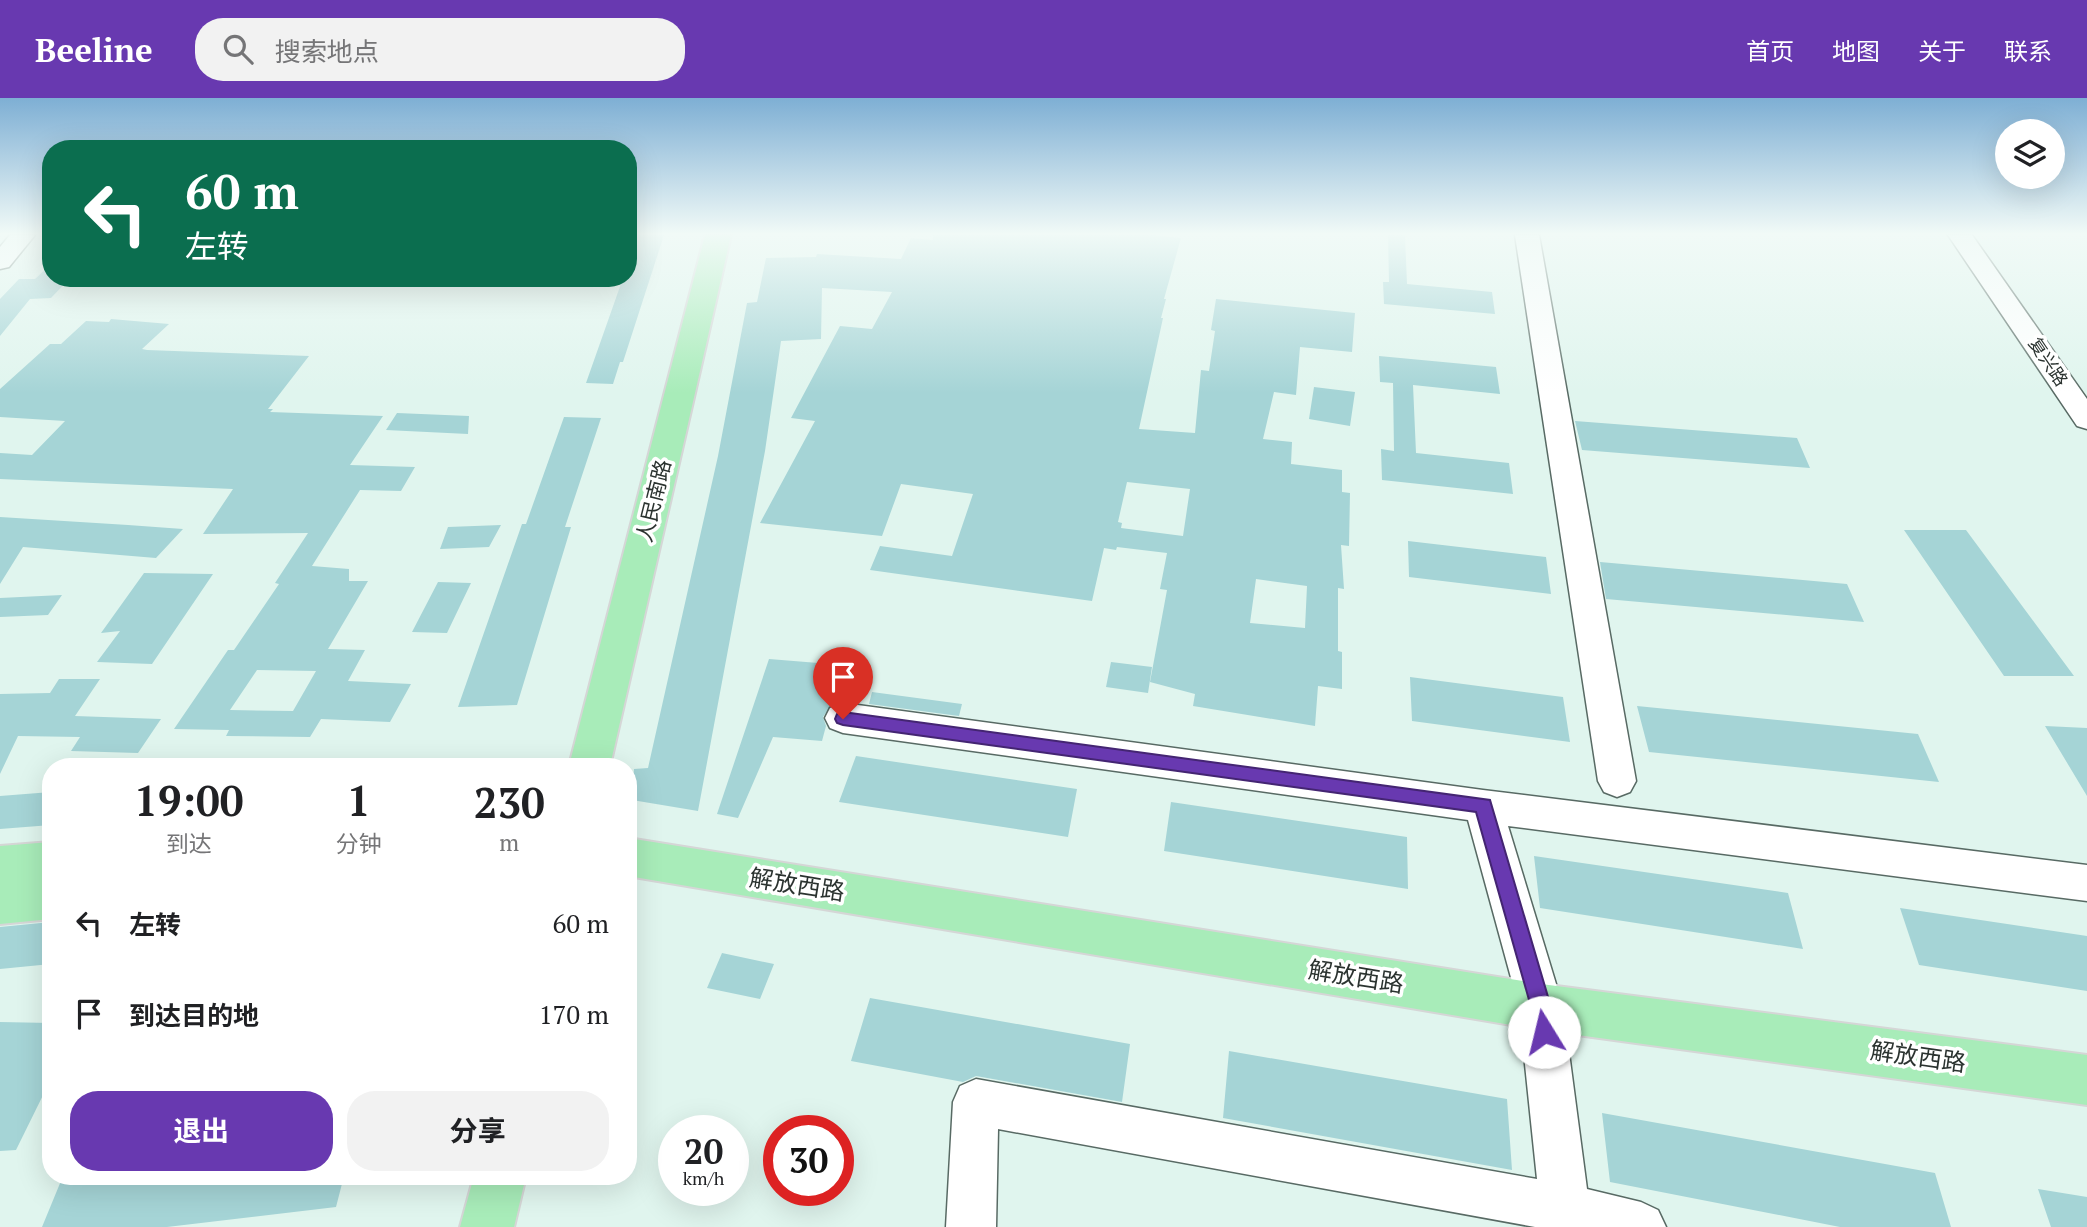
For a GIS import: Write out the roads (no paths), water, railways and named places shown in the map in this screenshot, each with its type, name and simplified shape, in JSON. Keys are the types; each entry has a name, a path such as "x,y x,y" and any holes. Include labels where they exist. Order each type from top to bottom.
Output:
{"main road":[{"name":"人民南路","path":"591,758 705,288"},
{"name":"解放西路","path":"637,858 1541,1007 2087,1080"},
{"path":"0,864 42,862"},
{"path":"0,904 42,900"},
{"path":"487,1227 498,1185"}],"street":[{"path":"1536,288 1617,781"},
{"name":"复兴路","path":"1996,288 2087,420"},
{"path":"843,719 1483,806 2087,883"},
{"path":"1483,806 1541,1007 1566,1217"},
{"path":"971,1227 976,1102 1566,1217 1641,1227"}]}
